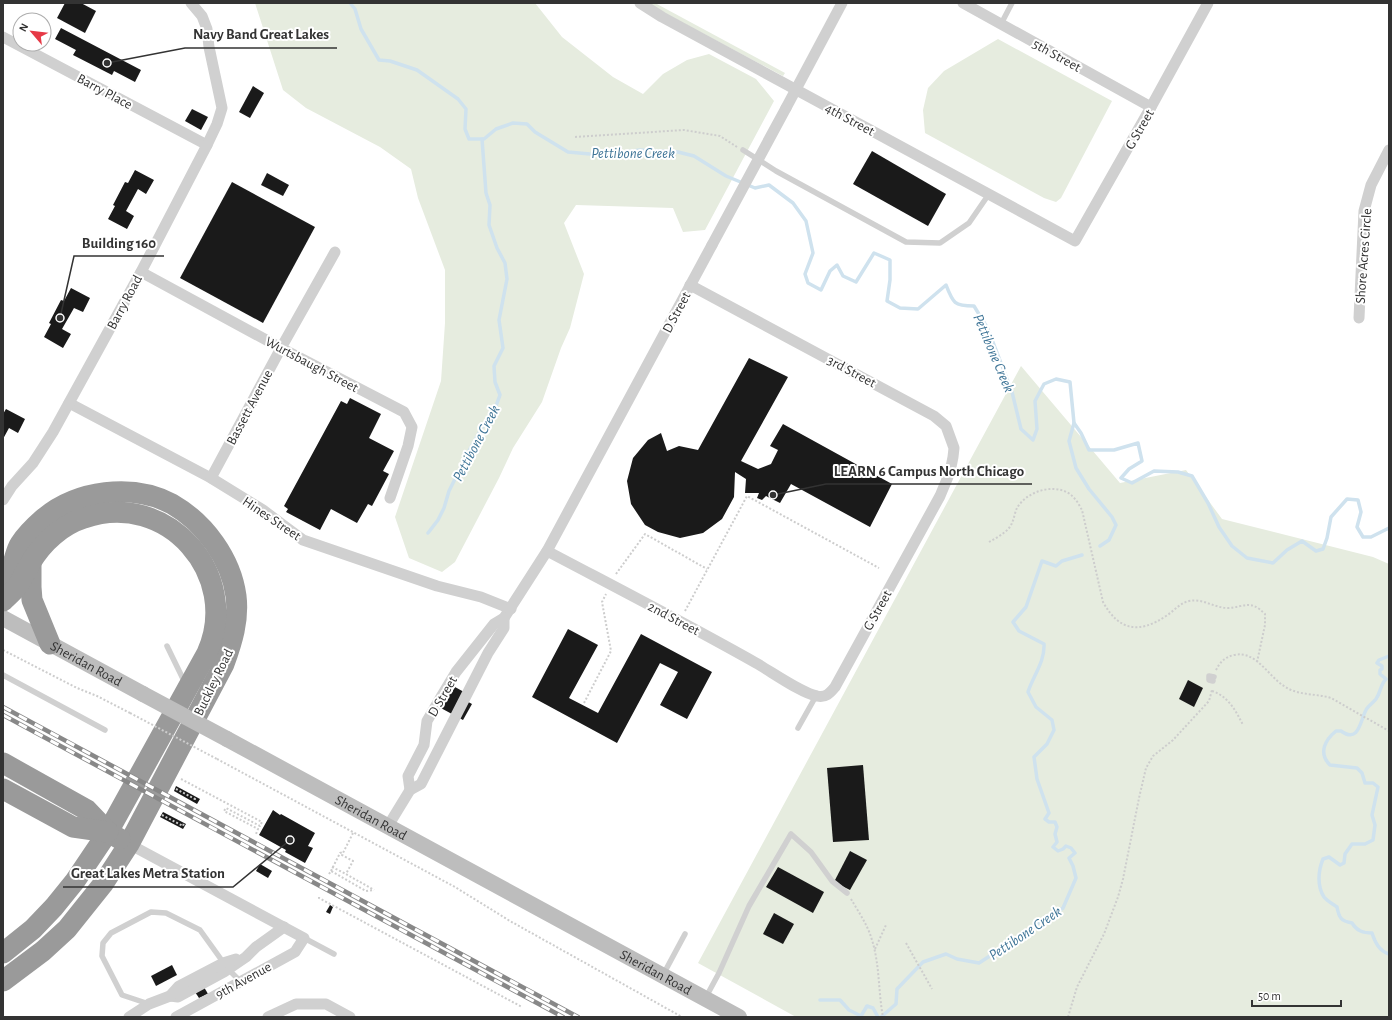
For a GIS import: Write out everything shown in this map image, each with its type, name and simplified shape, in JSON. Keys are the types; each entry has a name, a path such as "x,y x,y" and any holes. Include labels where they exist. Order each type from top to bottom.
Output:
{"highway":[{"name":"Buckley Road","path":"3,601 16,587 26,553 43,518 86,496 106,493 141,494 157,498 172,504 186,514 200,526 214,543 227,566 236,596 236,624 232,642 224,664 129,844 103,884 67,929 43,951 3,981"},
{"name":"Buckley Road","path":"3,582 12,566 26,553 41,548 61,530 71,524 93,515 120,512 134,514 161,523 174,530 187,541 204,563 211,580 216,599 215,627 212,643 108,832 75,881 54,907 33,929 3,953"},
{"path":"3,561 26,553 32,600 50,644"},
{"path":"3,763 87,810 108,832 129,844"},
{"path":"3,790 73,827 108,832"}],"main road":[{"name":"Sheridan Road","path":"3,618 739,1017"}],"street":[{"name":"Barry Road","path":"3,500 12,486 33,463 70,403 141,272 217,124 222,108 209,46 207,29 202,16 191,3"},
{"name":"4th Street","path":"640,3 662,17 1061,233"},
{"name":"D Street","path":"410,790 408,776 424,745 428,721 441,697 456,672 494,624 504,618 511,609 548,551 842,3"},
{"name":"5th Street","path":"963,3 1152,106"},
{"name":"G Street","path":"1061,233 1075,241 1152,106 1208,3"},
{"name":"Barry Place","path":"3,37 207,146"},
{"name":"Shore Acres Circle","path":"1359,318 1364,211 1371,185 1389,150"},
{"name":"Bassett Avenue","path":"211,478 335,252"},
{"name":"Wurtsbaugh Street","path":"141,272 281,348 404,412 412,427 408,446 390,498"},
{"name":"3rd Street","path":"690,285 934,416 946,426 954,448 950,472 940,496"},
{"name":"Hines Street","path":"70,403 211,478 263,510 302,540 437,586 488,599 511,609"},
{"name":"G Street","path":"816,696 823,697 828,695 835,687 940,496"},
{"name":"2nd Street","path":"548,551 757,663 798,688 816,696"},
{"name":"D Street","path":"388,826 410,790 421,784 488,653 504,628 504,618"},
{"path":"129,844 304,938"},
{"name":"9th Avenue","path":"129,1017 149,1004 170,996 179,986 246,956 284,927"},
{"name":"9th Avenue","path":"176,1017 295,952 304,938"},
{"path":"268,1017 296,1004 326,1004 350,1017"}],"lane":[{"path":"1001,24 1012,3"},
{"path":"743,150 776,171 906,242 940,243 969,223 988,194"},
{"path":"167,646 188,688"},
{"path":"3,674 105,730"},
{"path":"798,728 816,696"},
{"path":"705,999 719,973 749,906 790,834 811,852 832,881 847,893"},
{"path":"149,1004 122,995 102,956 103,943 111,933 151,912 166,913 200,930 225,966 240,981"},
{"path":"662,976 685,934"},
{"path":"304,938 334,954"}],"path":[{"path":"575,138 684,130 720,136 743,150"},
{"path":"990,542 1010,527 1017,508 1031,493 1043,489 1067,493 1075,499 1082,510 1103,602 1110,614 1121,623 1132,628 1157,622 1188,601 1198,600 1221,608 1236,608 1247,604 1258,607 1264,614 1265,625 1257,662"},
{"path":"682,616 747,496 879,568"},
{"path":"3,650 77,688 130,712 455,887 517,925 682,1017"},
{"path":"1068,1017 1077,987 1104,934 1118,897 1146,768 1153,756 1173,740 1209,701 1216,668 1225,658 1236,654 1246,655 1257,662 1283,686 1303,694 1323,696 1339,703 1389,731"},
{"path":"1212,691 1223,696 1243,725"},
{"path":"176,777 262,822 260,826 226,808 224,811 258,829 256,834"},
{"path":"171,786 195,799 194,802"},
{"path":"158,812 183,826 184,823"},
{"path":"346,874 353,861 342,855 353,833"},
{"path":"329,874 340,853 344,851"},
{"path":"331,871 366,891 374,890 332,867"},
{"path":"847,893 861,916 871,937 875,950 883,1017"},
{"path":"319,897 522,1007"},
{"path":"875,950 886,925"},
{"path":"906,943 932,989"}],"shaded area":[{"path":"255,3 535,3 562,37 613,77 643,94 663,74 687,60 709,54 756,79 774,101 705,230 683,232 673,208 576,205 564,223 584,274 570,328 561,348 542,402 513,448 455,562 442,572 409,558 395,517 441,381 445,323 445,270 418,198 411,169 380,147 306,108 283,90"},
{"path":"646,3 655,3 785,73 783,76 781,75"},
{"path":"998,39 1112,101 1061,198 1056,202 1044,198 925,133 923,110 928,88 944,71"},
{"path":"1021,366 1120,483 1186,470 1222,519 1373,557 1389,564 1389,1017 796,1017 698,963"}],"building":[{"path":"65,3 81,3 96,11 85,33 57,18"},
{"path":"61,28 141,70 135,82 114,71 112,75 73,55 76,50 55,39"},
{"path":"253,86 264,93 250,118 239,112"},
{"path":"192,109 208,117 201,130 185,121"},
{"path":"872,151 946,194 928,226 853,184"},
{"path":"135,170 154,180 146,194 138,189 126,211 134,216 127,229 108,219 115,206 113,205 125,182 128,183"},
{"path":"267,173 289,185 283,196 261,185"},
{"path":"232,182 315,227 263,323 180,278"},
{"path":"71,288 90,298 83,312 74,308 62,329 71,334 63,348 44,337 51,324 49,323 61,300 64,301"},
{"path":"749,358 788,377 741,461 758,469 771,464 778,450 770,446 783,424 892,484 870,527 791,484 780,503 766,496 762,500 757,498 759,493 745,493 746,479 735,472 734,497 722,519 703,533 680,538 658,532 645,525 631,504 627,481 633,458 648,440 661,433 667,451 679,446 698,450"},
{"path":"350,398 381,414 369,438 394,451 383,471 389,474 372,506 368,504 357,523 331,509 320,530 286,512 288,509 284,506 341,401 347,404"},
{"path":"6,409 25,419 18,433 9,428 3,439 3,414"},
{"path":"568,629 598,645 569,698 598,713 641,634 712,672 687,719 660,705 678,672 660,663 617,743 532,697"},
{"path":"1188,680 1203,688 1194,707 1179,699"},
{"path":"455,687 464,692 461,698 472,704 463,720 439,707 447,691 451,694"},
{"path":"863,765 869,840 833,842 827,768"},
{"path":"176,786 200,799 197,804 174,791"},
{"path":"273,810 315,833 308,846 313,848 305,863 285,852 286,850 259,835"},
{"path":"163,812 186,824 183,829 160,817"},
{"path":"850,851 867,860 850,890 834,882"},
{"path":"260,864 272,871 268,878 256,871"},
{"path":"778,867 824,892 813,913 766,887"},
{"path":"330,905 333,907 330,914 326,912"},
{"path":"774,913 794,924 783,944 763,934"},
{"path":"172,965 177,975 156,986 151,976"},
{"path":"204,987 208,994 199,998 195,992"}],"waterway":[{"name":"Pettibone Creek","path":"350,3 355,9 361,29 379,60 390,61 417,70 458,99 466,109 465,129 469,139 484,139 496,129 513,123 527,124 535,132 568,152 601,155 640,150 678,152 694,156 726,176 755,188 769,185 793,203 806,221 813,253 805,274 808,283 821,290 830,271 837,265 843,276 856,282 874,253 890,260 890,280 887,301 900,308 918,309 946,285 955,302 962,305 974,306 988,329 1012,392 1021,429 1033,440 1037,429 1035,401 1044,384 1056,379 1070,382 1074,423 1069,441 1076,468 1089,489 1112,517 1116,525 1109,540 1100,546"},
{"name":"Pettibone Creek","path":"428,533 438,520 444,508 449,491 484,424 493,414 500,395 495,382 494,366 503,348 499,320 507,279 505,263 497,248 489,225 490,205 486,193 482,139"},
{"name":"Pettibone Creek","path":"1074,423 1081,433 1089,450 1114,450 1138,443 1142,461 1129,469 1121,478 1132,483 1154,471 1178,472 1192,476 1208,503 1219,527 1232,546 1247,558 1273,563 1287,550 1302,541 1316,551 1323,549 1327,538 1331,517 1347,499 1358,500 1361,512 1357,527 1363,537 1371,537 1389,528"},
{"name":"Pettibone Creek","path":"881,1017 896,1004 897,989 923,962 946,954 957,959 979,963 1036,927 1039,920 1046,920 1063,908 1076,878 1069,858 1075,853 1071,848 1066,846 1058,851 1053,847 1057,842 1055,834 1057,827 1055,822 1049,822 1045,819 1049,813 1037,779 1034,757 1047,744 1054,730 1052,720 1036,707 1028,692 1041,663 1044,644 1019,631 1013,622 1026,607 1042,561 1056,566 1062,561 1082,555"},
{"name":"Pettibone Creek","path":"1389,656 1379,660 1377,663 1382,666 1380,674 1386,679 1376,699 1366,710 1358,730 1352,735 1341,731 1336,731 1329,738 1324,747 1324,756 1330,765 1357,768 1362,773 1365,783 1373,783 1378,787 1372,815 1375,825 1373,840 1365,844 1352,844 1345,854 1344,863 1340,865 1329,857 1323,859 1319,878 1320,888 1324,897 1337,907 1341,918 1352,923 1360,931 1372,933 1380,948 1389,954"},
{"name":"Pettibone Creek","path":"820,1000 840,1000 849,1010 861,1016 867,1006 873,1008 878,1017"}],"railway":[{"path":"3,707 578,1017"},
{"path":"3,715 563,1017"}],"place":[{"name":"Navy Band Great Lakes","path":"107,63"},
{"name":"Building 160","path":"60,318"},
{"name":"LEARN 6 Campus North Chicago","path":"773,495"},
{"name":"Great Lakes Metra Station","path":"290,840"}]}
